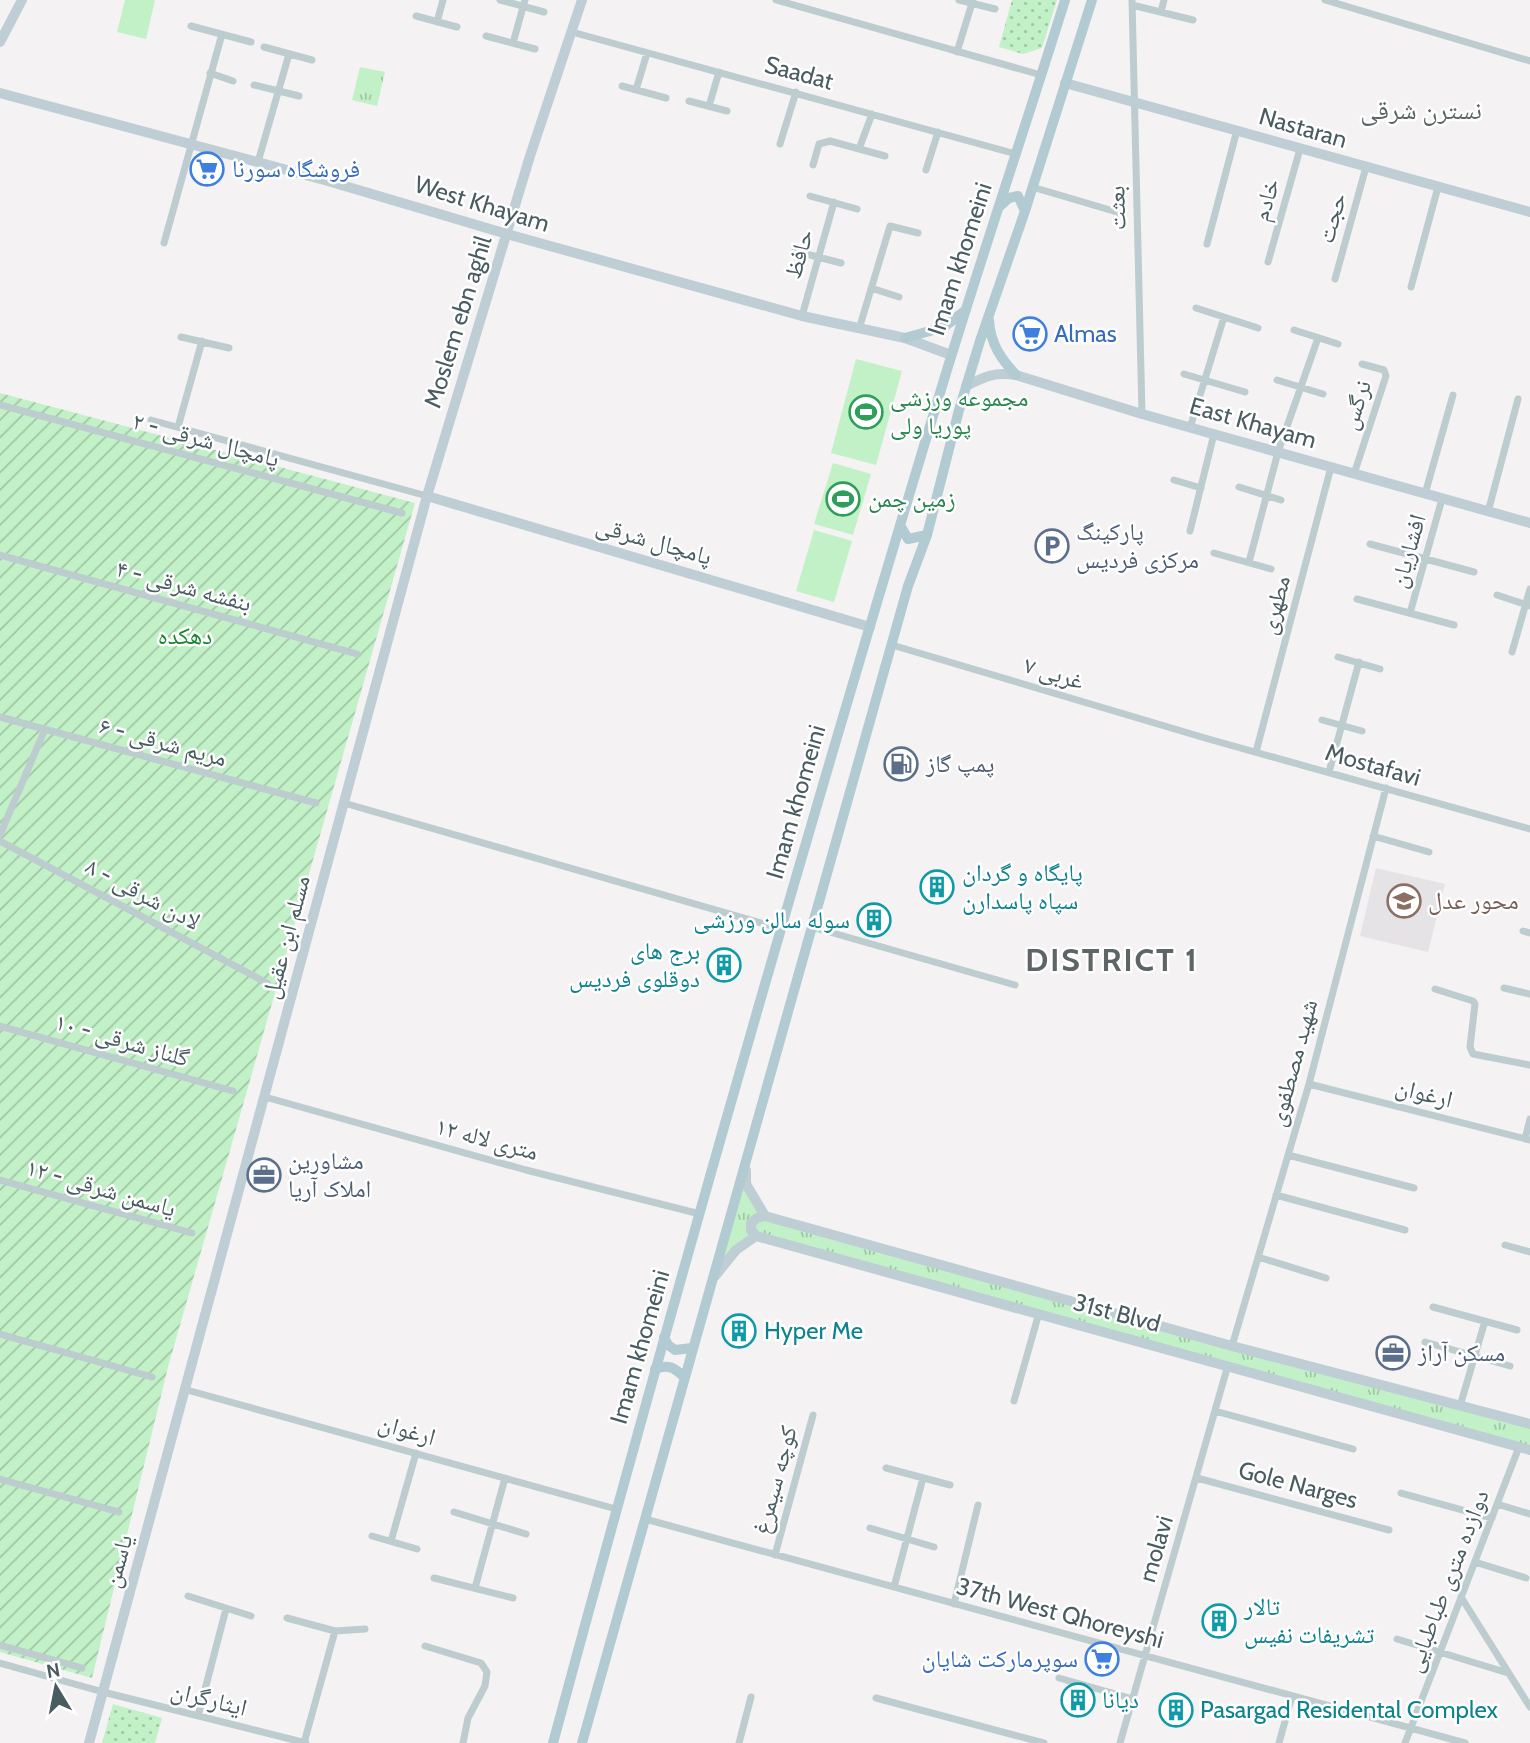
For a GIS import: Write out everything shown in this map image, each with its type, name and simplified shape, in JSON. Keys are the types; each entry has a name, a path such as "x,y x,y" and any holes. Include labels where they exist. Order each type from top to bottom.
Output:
{"main road":[{"name":"Imam khomeini","path":"552,1743 664,1337 900,525 951,355 1065,0"},
{"name":"Imam khomeini","path":"582,1743 908,586 927,535 966,386 1093,0"},
{"path":"1000,206 1009,198 1017,196 1025,211"},
{"path":"905,338 944,327 966,310"},
{"path":"989,315 998,356 1017,375"},
{"path":"900,525 908,538 927,535"},
{"path":"664,1337 668,1345 675,1350 692,1348"},
{"path":"655,1369 665,1365 684,1377"}],"street":[{"path":"0,42 22,0"},
{"path":"437,22 443,0"},
{"path":"500,0 524,3 544,12"},
{"name":"Moslem ebn aghil","path":"427,496 582,0"},
{"path":"776,0 1041,75"},
{"path":"959,0 995,9"},
{"path":"1161,12 1164,0"},
{"path":"1325,0 1530,61"},
{"path":"957,52 973,2"},
{"path":"513,43 524,3"},
{"path":"1132,3 1193,20"},
{"name":"بعثت","path":"1132,3 1142,414"},
{"path":"416,16 457,27"},
{"path":"191,26 251,42"},
{"name":"Saadat","path":"572,32 1016,154"},
{"path":"164,243 222,34"},
{"path":"486,36 535,49"},
{"path":"264,47 312,61"},
{"path":"636,90 647,52"},
{"path":"258,162 289,54"},
{"path":"709,106 719,72"},
{"path":"210,73 233,81"},
{"name":"Nastaran","path":"1065,83 1530,212"},
{"path":"254,85 299,96"},
{"path":"622,86 666,98"},
{"path":"780,144 796,92"},
{"name":"West Khayam","path":"0,93 191,143 802,316 905,338 951,355"},
{"path":"689,101 727,111"},
{"path":"859,149 872,114"},
{"path":"1207,244 1237,130"},
{"path":"926,170 938,132"},
{"path":"813,165 819,144 830,141 886,156"},
{"name":"خادم","path":"1268,262 1300,149"},
{"name":"حجت","path":"1335,279 1366,167"},
{"path":"1032,187 1117,212"},
{"path":"1411,287 1438,187"},
{"path":"810,196 858,209"},
{"name":"حافظ","path":"802,316 834,202"},
{"path":"859,330 890,226 918,233"},
{"path":"795,251 841,262"},
{"path":"871,288 899,297"},
{"path":"1196,308 1258,328"},
{"path":"1190,428 1224,317"},
{"path":"1294,330 1338,344"},
{"path":"181,337 229,348"},
{"path":"1249,562 1278,452 1318,338"},
{"path":"178,427 202,341"},
{"name":"نرگس","path":"1354,474 1386,376 1384,370 1362,364"},
{"name":"East Khayam","path":"966,386 999,373 1017,375 1190,428 1530,523"},
{"path":"1184,374 1245,392"},
{"path":"1277,380 1323,394"},
{"path":"1424,494 1452,395"},
{"path":"1489,512 1518,399"},
{"name":"پامچال شرقی - ۲","path":"0,405 402,513"},
{"path":"151,420 427,496"},
{"path":"1189,531 1214,434"},
{"name":"مطهری","path":"1256,752 1331,467"},
{"path":"1174,480 1201,488"},
{"path":"1239,487 1281,500"},
{"name":"پامچال شرقی","path":"427,496 870,627"},
{"name":"مسلم ابن عقیل","path":"187,1390 427,496"},
{"name":"افشاریان","path":"1410,613 1442,499"},
{"path":"1370,544 1474,572"},
{"path":"1214,553 1271,569"},
{"name":"بنفشه شرقی - ۴","path":"0,555 357,654"},
{"path":"1512,652 1528,605 1530,589"},
{"path":"1497,596 1528,605"},
{"path":"1357,599 1454,625"},
{"name":"۷ غربی","path":"892,645 1205,738"},
{"path":"1338,657 1380,668"},
{"path":"1329,772 1359,662"},
{"name":"مریم شرقی - ۶","path":"0,717 316,803"},
{"path":"1322,720 1362,731"},
{"path":"0,835 45,729"},
{"name":"Mostafavi","path":"1205,738 1530,829"},
{"name":"شهید مصطفوی","path":"1232,1346 1309,1084 1386,788"},
{"path":"344,803 782,929"},
{"path":"1373,836 1429,852"},
{"name":"لادن شرقی - ۸","path":"0,841 267,983"},
{"path":"812,926 1015,985"},
{"path":"1504,988 1530,994"},
{"path":"1435,989 1473,1001 1475,1004 1471,1052 1530,1065"},
{"name":"گلناز شرقی - ۱۰","path":"0,1026 233,1091"},
{"name":"ارغوان","path":"1309,1084 1528,1139"},
{"name":"۱۲ متری لاله","path":"265,1097 526,1170 700,1214"},
{"path":"1528,1139 1530,1119"},
{"path":"1288,1155 1414,1188"},
{"path":"711,1282 736,1250 756,1236 751,1230 751,1223 765,1216 746,1184 746,1163"},
{"name":"یاسمن شرقی - ۱۲","path":"0,1180 192,1233"},
{"path":"1276,1195 1405,1230"},
{"name":"31st Blvd","path":"765,1216 1232,1346 1530,1424"},
{"name":"31st Blvd","path":"756,1236 1524,1448"},
{"path":"1505,1244 1530,1252"},
{"path":"1258,1257 1326,1278"},
{"path":"1433,1307 1517,1330"},
{"path":"1014,1401 1038,1313"},
{"path":"1460,1406 1485,1321"},
{"path":"0,1334 152,1377"},
{"path":"1425,1342 1510,1366"},
{"name":"molavi","path":"1120,1743 1228,1365"},
{"name":"ارغوان","path":"187,1390 616,1509"},
{"name":"یاسمن","path":"89,1743 187,1390"},
{"path":"1215,1411 1353,1449"},
{"name":"کوچه سیمرغ","path":"775,1555 813,1415"},
{"name":"دوازده متری طباطبایی","path":"1405,1743 1497,1504 1524,1448"},
{"path":"391,1541 416,1452"},
{"path":"886,1468 950,1485"},
{"path":"475,1588 506,1478"},
{"path":"894,1587 923,1478"},
{"name":"Gole Narges","path":"1197,1478 1389,1530"},
{"path":"0,1479 119,1512"},
{"path":"1401,1493 1492,1518"},
{"path":"1497,1504 1530,1514"},
{"path":"954,1604 978,1505"},
{"path":"454,1512 526,1534"},
{"name":"37th West Qhoreyshi","path":"645,1519 1465,1743"},
{"path":"870,1528 933,1547"},
{"path":"372,1536 417,1549"},
{"path":"1475,1563 1526,1578"},
{"path":"434,1578 513,1598"},
{"path":"188,1596 251,1616"},
{"path":"1461,1597 1530,1707"},
{"path":"198,1716 226,1609"},
{"path":"287,1618 335,1631 365,1629"},
{"path":"305,1743 335,1631"},
{"path":"1397,1639 1509,1673"},
{"path":"0,1645 82,1668"},
{"path":"425,1646 481,1663 488,1672 485,1686 468,1718 463,1743"},
{"name":"ایثارگران","path":"0,1663 305,1743"},
{"path":"1059,1678 1133,1699"},
{"path":"1279,1743 1292,1696"},
{"path":"739,1743 751,1697"},
{"path":"876,1698 1044,1743"}],"shaded area":[{"name":"محور عدل","path":"1376,868 1445,884 1428,952 1360,936"}],"green space":[{"path":"125,0 155,0 146,39 117,32"},
{"path":"1012,0 1057,0 1042,48 1023,54 999,47"},
{"path":"360,67 385,72 377,106 352,100"},
{"name":"مجموعه ورزشی پوریا ولی","path":"856,359 902,371 876,465 831,453"},
{"name":"دهکده","path":"0,393 415,503 168,1367 92,1678 0,1652"},
{"name":"زمین چمن","path":"833,463 871,474 853,535 814,524"},
{"name":"زمین چمن","path":"814,530 852,541 834,602 796,591"},
{"path":"742,1184 759,1213 751,1235 719,1262"},
{"path":"764,1219 1530,1427 1530,1446 757,1233 754,1225"},
{"path":"113,1704 162,1718 155,1743 102,1743"}],"place":[{"name":"فروشگاه سورنا","path":"207,169"},
{"name":"Almas","path":"1030,334"},
{"name":"مجموعه ورزشی پوریا ولی","path":"866,412"},
{"name":"زمین چمن","path":"843,499"},
{"name":"پارکینگ مرکزی فردیس","path":"1052,546"},
{"name":"پمپ گاز","path":"901,764"},
{"name":"پایگاه و گردان سپاه پاسدارن","path":"937,887"},
{"name":"محور عدل","path":"1404,901"},
{"name":"سوله سالن ورزشی","path":"874,920"},
{"name":"برج های دوقلوی فردیس","path":"724,965"},
{"name":"مشاورین املاک آریا","path":"264,1175"},
{"name":"Hyper Me","path":"739,1331"},
{"name":"مسکن آراز","path":"1393,1353"},
{"name":"تالار تشریفات نفیس","path":"1219,1621"},
{"name":"سوپرمارکت شایان","path":"1102,1659"},
{"name":"دیانا","path":"1078,1700"},
{"name":"Pasargad Residental Complex","path":"1176,1710"}],"district":[{"name":"نسترن شرقی","path":"1421,110"},
{"name":"DISTRICT 1","path":"1112,960"}]}
